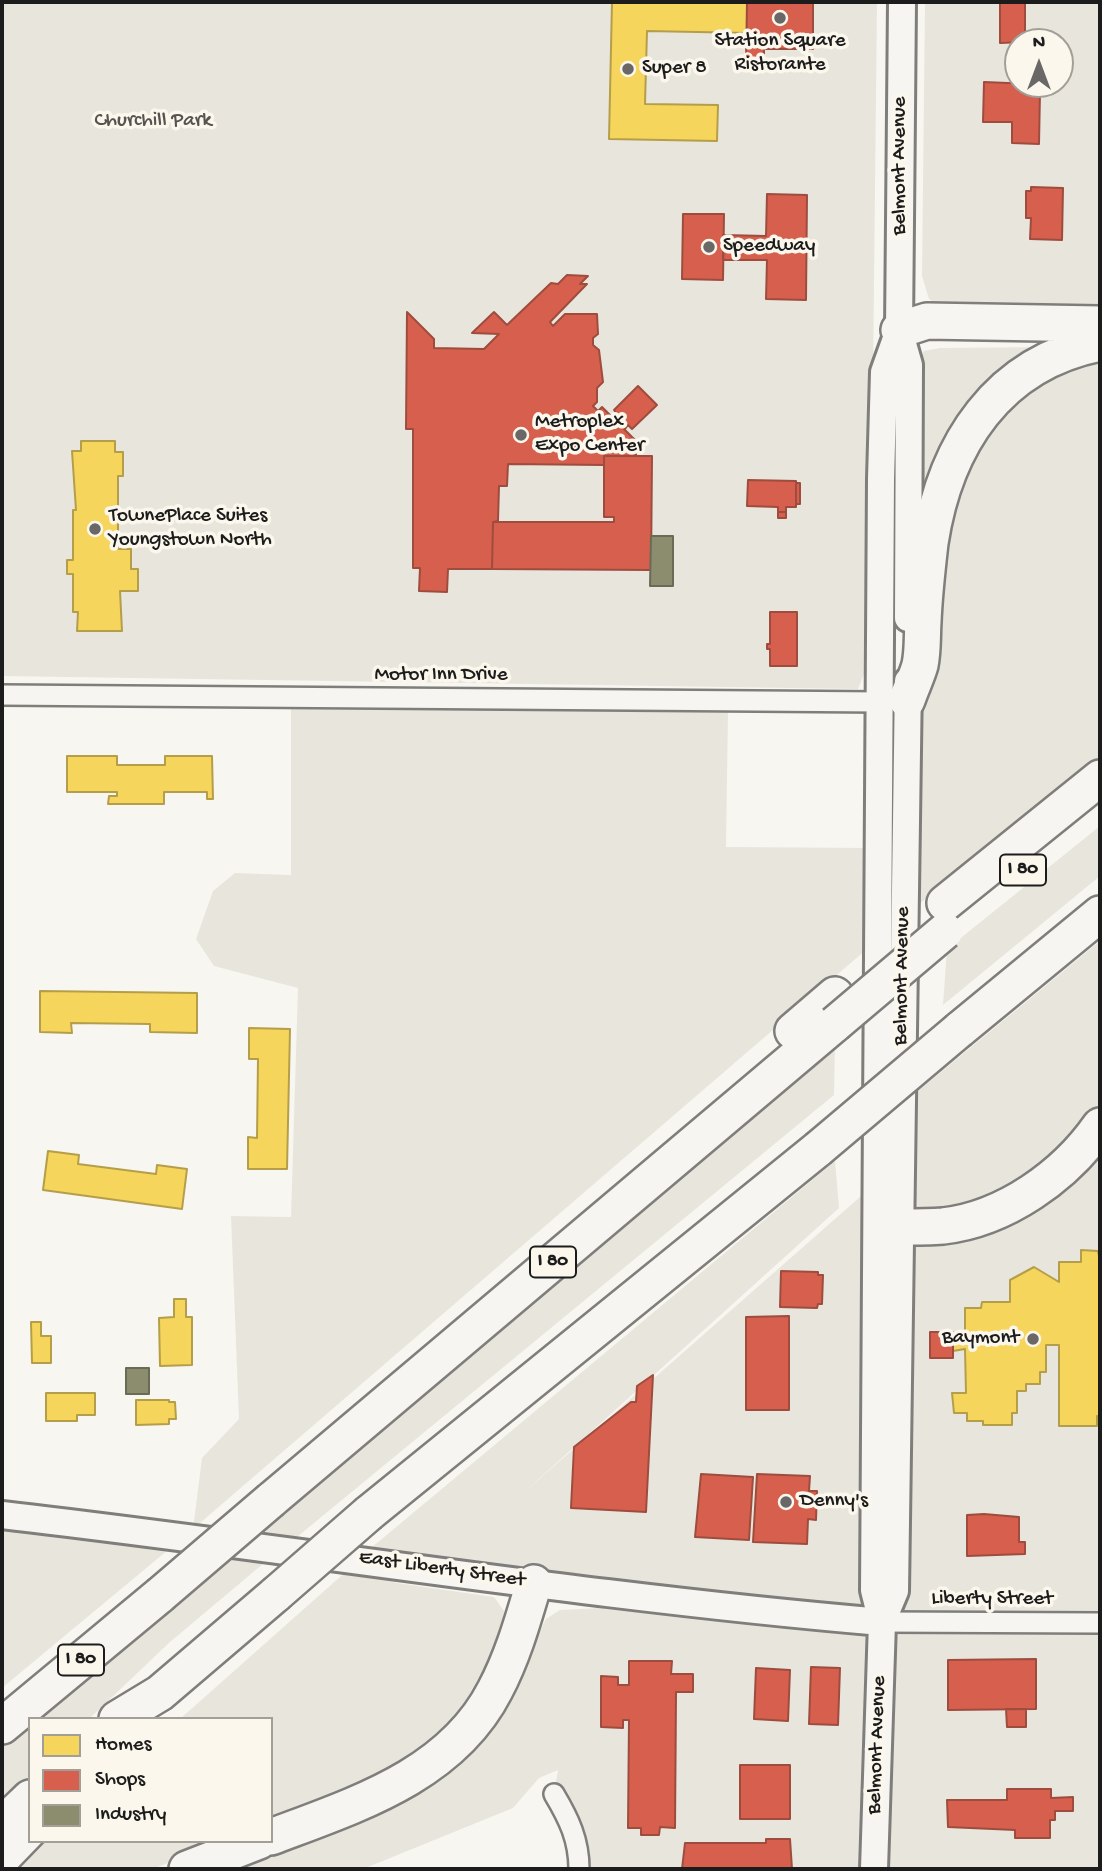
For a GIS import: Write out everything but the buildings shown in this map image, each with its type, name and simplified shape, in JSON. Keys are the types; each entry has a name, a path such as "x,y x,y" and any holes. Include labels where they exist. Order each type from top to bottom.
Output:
{"highway":[{"path":"900,330 927,321 1100,324"},
{"path":"900,330 928,337 1100,341"},
{"path":"894,701 920,664 931,540 943,486 972,428 1013,380 1034,365 1071,349 1100,341"},
{"path":"945,917 1100,778"},
{"name":"I 80","path":"2,1726 327,1452 835,1009 945,917 1100,809"},
{"path":"122,1717 150,1706 369,1513 818,1149 1100,914"},
{"path":"888,1227 945,1226 989,1212 1025,1196 1066,1166 1100,1126"},
{"path":"273,1836 365,1801 408,1779 446,1752 494,1692 512,1653 534,1583"},
{"path":"2,1706 37,1677 102,1642"},
{"path":"2,1825 28,1800"},
{"path":"2,1858 28,1831"},
{"path":"187,1869 254,1843"}],"main road":[{"name":"Belmont Avenue","path":"874,1869 883,1622 895,1591 888,1227 894,701 909,365 900,330 902,2"},
{"name":"East Liberty Street","path":"2,1515 280,1548 708,1605 883,1622"}],"street":[{"name":"Motor Inn Drive","path":"2,695 894,701"},
{"name":"Liberty Street","path":"883,1622 1100,1623"},
{"path":"554,1794 569,1819 577,1840 579,1869"}],"shaded area":[{"path":"2,2 877,2 870,659 858,689 2,676"},
{"path":"925,2 1100,2 1100,313 948,311 929,299 922,276"},
{"path":"1053,347 922,506 921,356 924,351 940,348"},
{"path":"1100,354 1100,762 914,908 915,785 929,641 953,486 1015,394"},
{"path":"291,706 728,711 726,847 868,848 867,949 193,1529 202,1458 239,1419 231,1216 291,1217 298,988 214,966 196,939 213,891 235,873 291,875"},
{"path":"1100,826 1100,876 943,1005 947,949"},
{"path":"1100,941 1100,1107 1037,1175 966,1206 922,1213 912,1205 913,1095"},
{"path":"835,1044 834,1095 297,1537 258,1530"},
{"path":"1100,1126 1100,1869 579,1869 554,1794 558,1770 539,1778 513,1808 363,1869 221,1869 334,1827 525,1660 546,1619 560,1610 600,1608 604,1593 437,1570 449,1559 371,1548 835,1161 839,1208 520,1496 877,1182 877,1227 989,1212"},
{"path":"2,1524 174,1545 2,1688"},
{"path":"232,1552 270,1558 170,1642 91,1717 33,1717"},
{"path":"350,1568 397,1583 494,1597 504,1611 501,1642 468,1703 431,1743 389,1772 273,1823 273,1717 182,1717"},
{"path":"28,1722 28,1777 2,1802 2,1744"},
{"path":"43,1843 221,1843 152,1869 17,1869"}],"place":[{"name":"Station Square Ristorante","path":"780,18"},
{"name":"Super 8","path":"628,69"},
{"name":"Speedway","path":"709,247"},
{"name":"Metroplex Expo Center","path":"521,435"},
{"name":"TownePlace Suites Youngstown North","path":"95,529"},
{"name":"Baymont","path":"1033,1339"},
{"name":"Denny's","path":"786,1502"}],"park label":[{"name":"Churchill Park","path":"153,122"}]}
